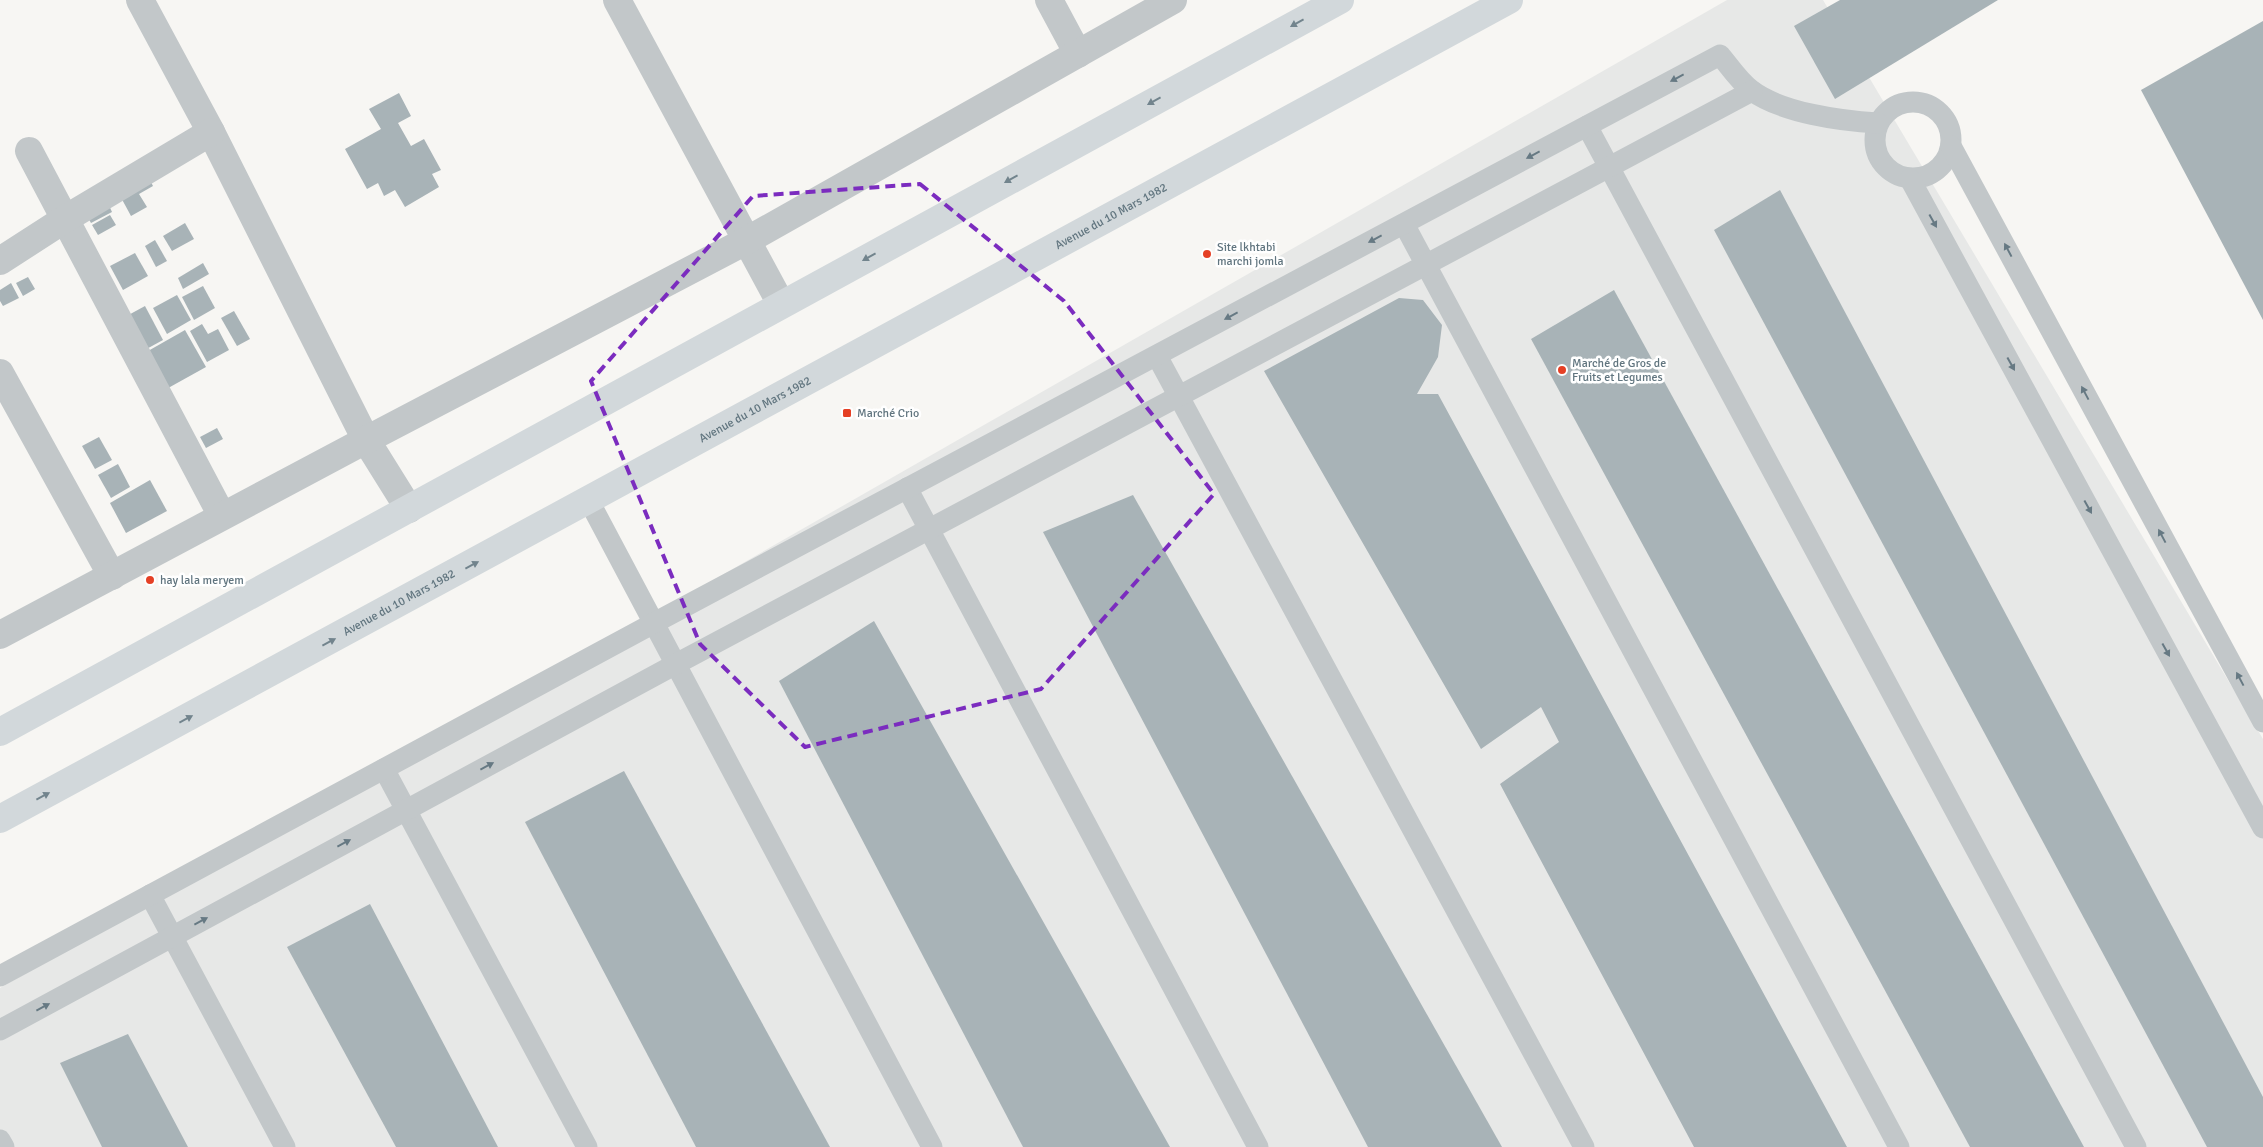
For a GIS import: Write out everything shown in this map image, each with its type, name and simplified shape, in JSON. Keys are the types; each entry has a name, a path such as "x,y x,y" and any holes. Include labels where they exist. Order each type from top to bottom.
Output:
{"main road":[{"path":"0,732 1340,0"},
{"name":"Avenue du 10 Mars 1982","path":"0,820 1509,0"}],"street":[{"path":"140,0 211,132 366,440 409,509"},
{"path":"617,0 781,304"},
{"path":"1049,0 1078,54"},
{"path":"0,636 222,516 746,242 1173,0"},
{"path":"0,261 65,219 211,132"},
{"path":"29,151 222,516"},
{"path":"0,373 112,576"}],"lane":[{"path":"0,976 654,623 1720,56 1752,91 1800,111 1826,118 1878,123"},
{"path":"0,1030 676,664 1752,91"},
{"path":"1951,146 1944,164 1929,175 1910,179 1892,173 1879,159 1874,141 1878,123 1893,106 1914,101 1935,108 1949,124 1951,146 2263,722"},
{"path":"1587,126 2136,1147"},
{"path":"1910,179 2263,828"},
{"path":"1404,224 1900,1147"},
{"path":"1156,356 1584,1147"},
{"path":"907,488 1258,1147"},
{"path":"589,501 932,1147"},
{"path":"384,769 587,1147"},
{"path":"150,895 285,1147"},
{"path":"0,1140 4,1147"}],"highlighted area":[{"path":"920,184 1064,301 1214,494 1041,689 805,747 700,644 591,381 753,196"}],"shaded area":[{"name":"Marché de Gros de Fruits et Legumes","path":"1727,0 1823,0 2263,739 2263,1147 0,1147 0,988"}],"building":[{"path":"1840,0 1998,0 1835,99 1794,26"},
{"path":"2263,21 2263,320 2141,90"},
{"path":"399,93 411,116 398,123 411,146 424,139 441,170 432,174 439,187 405,207 395,190 384,196 378,183 367,189 345,149 381,129 369,109"},
{"path":"148,176 153,186 139,194 147,207 131,216 118,192"},
{"path":"1780,190 2263,1097 2263,1147 2207,1147 1714,230"},
{"path":"106,199 112,212 91,223 84,211"},
{"path":"110,215 116,225 98,235 92,225"},
{"path":"185,223 194,239 172,251 163,236"},
{"path":"155,240 167,261 156,267 145,246"},
{"path":"135,253 148,276 123,290 110,266"},
{"path":"203,263 209,274 183,289 178,278"},
{"path":"28,277 35,289 23,296 16,283"},
{"path":"11,283 19,298 3,306 0,301 0,290"},
{"path":"203,286 215,308 194,320 182,297"},
{"path":"1614,290 2084,1147 1970,1147 1531,339"},
{"path":"177,295 191,320 167,334 153,308"},
{"path":"1399,298 1423,300 1442,325 1438,357 1417,394 1438,394 1847,1147 1694,1147 1500,784 1559,742 1541,707 1481,749 1264,371"},
{"path":"145,306 163,340 141,352 123,318"},
{"path":"234,311 250,339 237,346 221,318"},
{"path":"202,324 208,334 218,329 229,350 207,362 190,331"},
{"path":"185,330 206,367 161,392 141,355"},
{"path":"217,428 223,439 206,448 200,437"},
{"path":"99,437 112,460 95,469 82,446"},
{"path":"118,464 130,487 111,498 98,475"},
{"path":"150,480 167,511 126,533 110,503"},
{"path":"1133,495 1502,1147 1368,1147 1043,532"},
{"path":"874,621 1170,1147 1023,1147 779,681"},
{"path":"624,771 830,1147 696,1147 525,822"},
{"path":"370,904 498,1147 396,1147 287,947"},
{"path":"128,1034 188,1147 102,1147 60,1063"}],"place":[{"name":"Site lkhtabi marchi jomla","path":"1207,254"},
{"name":"Marché de Gros de Fruits et Legumes","path":"1562,370"},
{"name":"Marché Crio","path":"847,413"},
{"name":"hay lala meryem","path":"150,580"}]}
